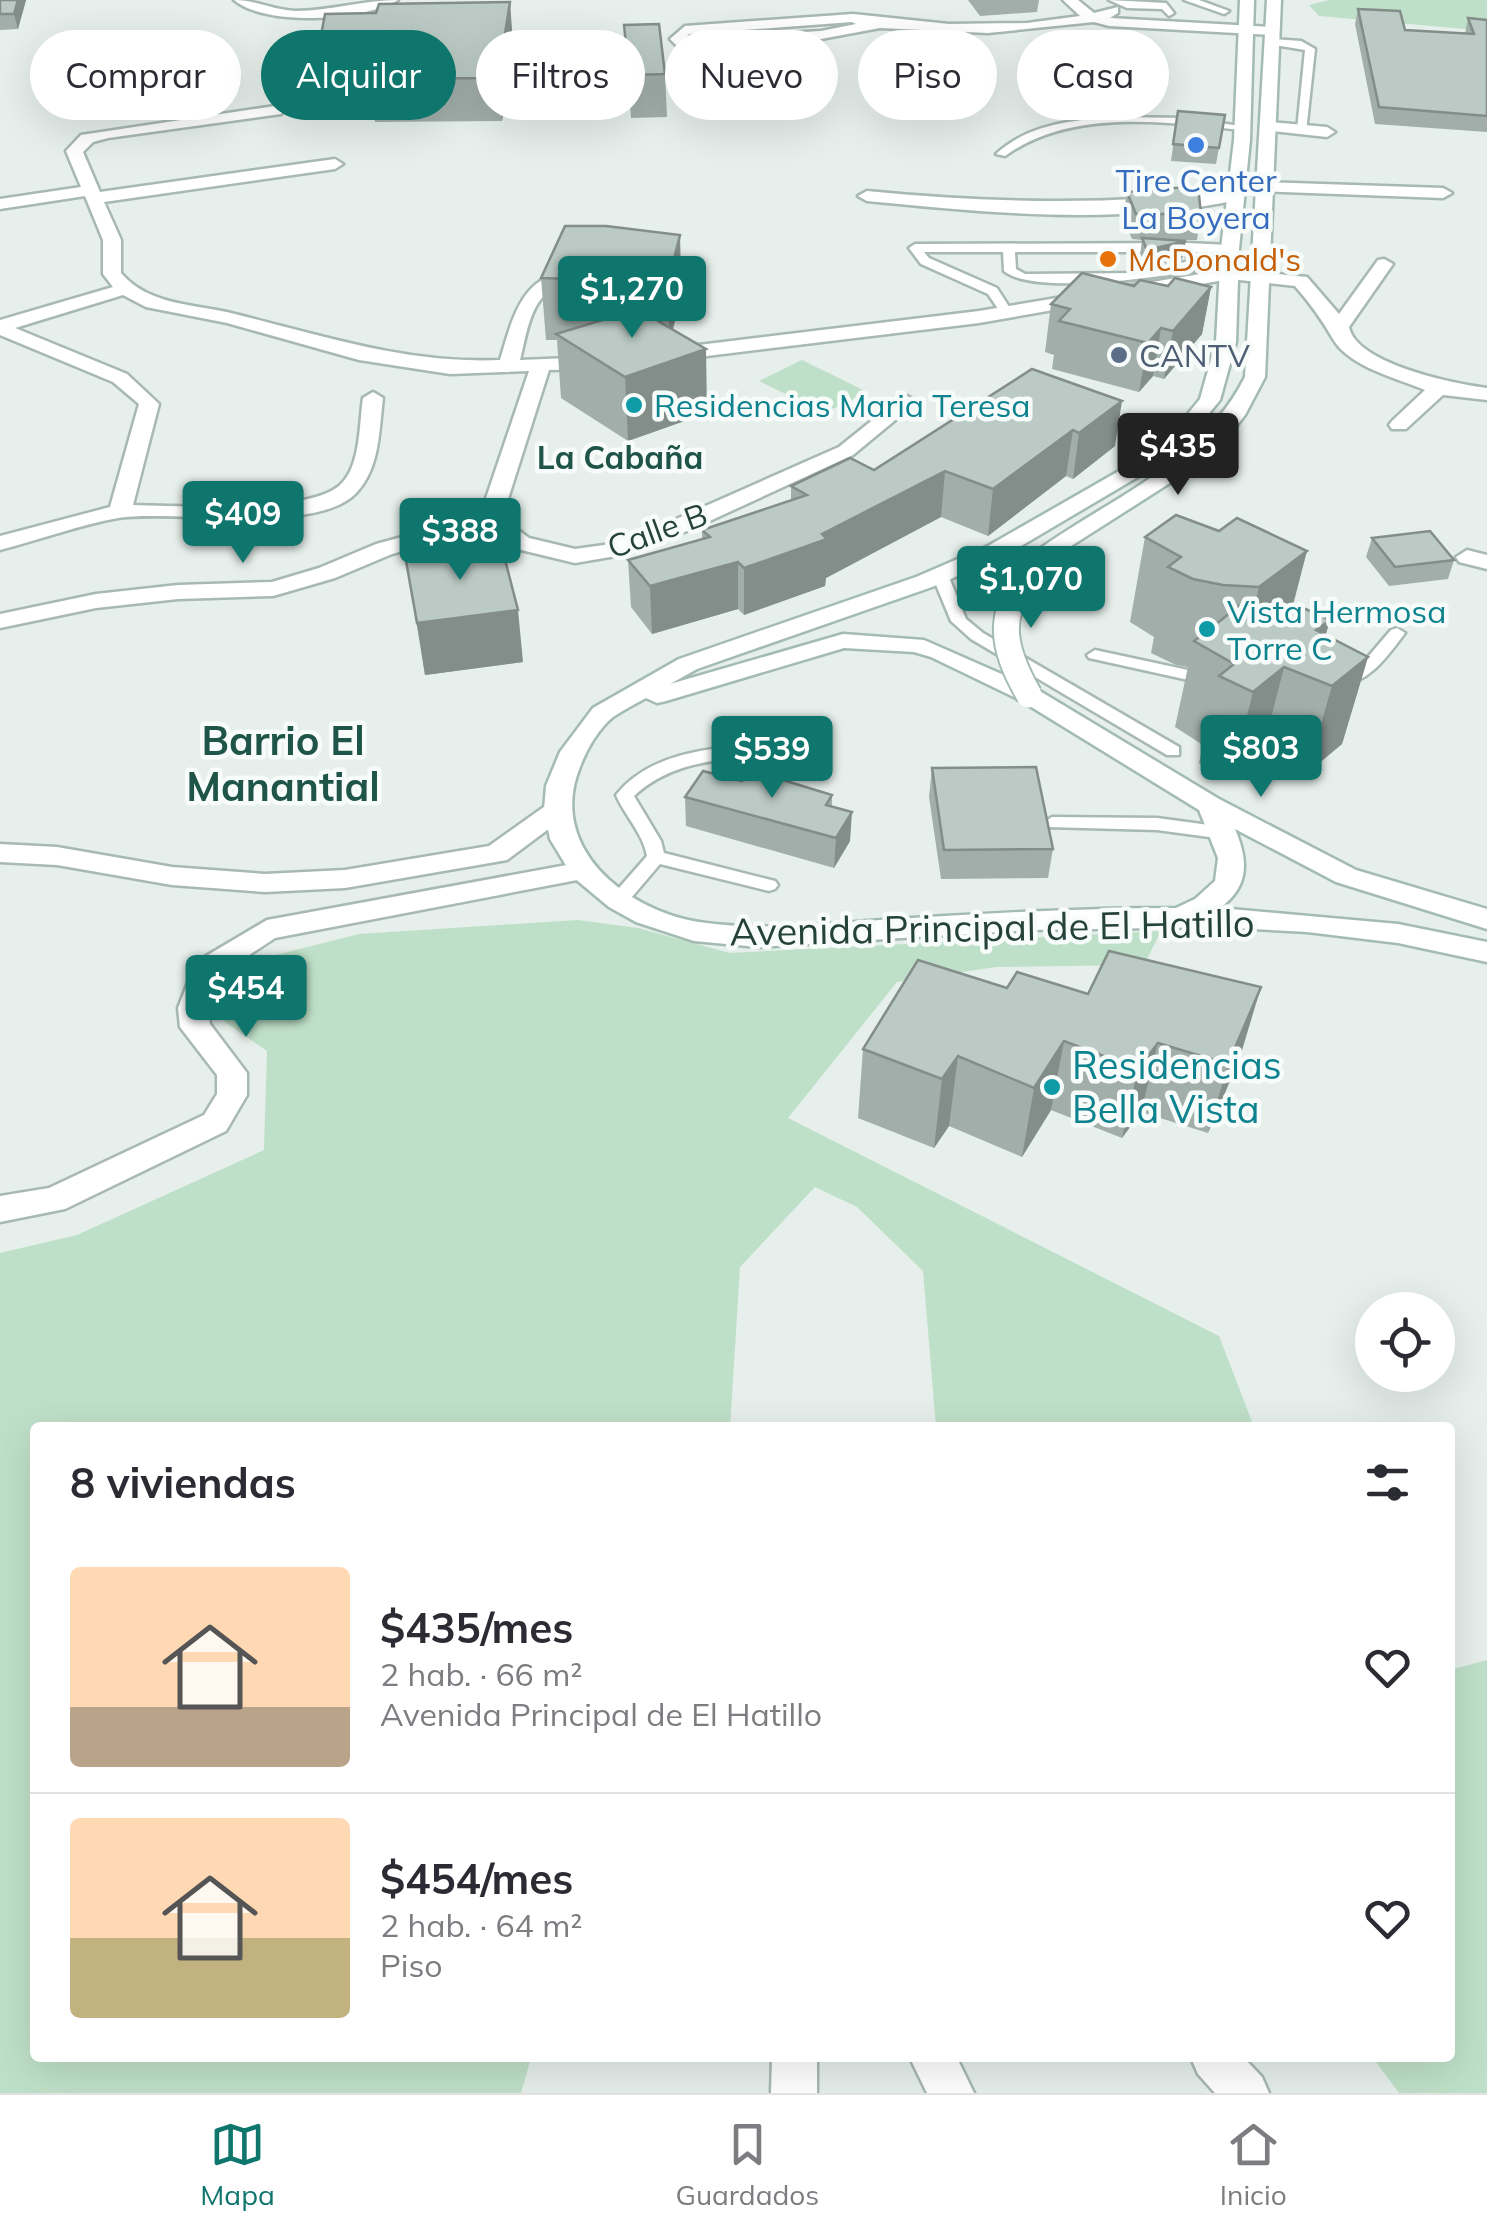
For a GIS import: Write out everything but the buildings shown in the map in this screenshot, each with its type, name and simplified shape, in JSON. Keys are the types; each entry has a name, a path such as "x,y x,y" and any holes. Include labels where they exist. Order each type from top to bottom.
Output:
{"street":[{"path":"241,0 265,11 310,14 391,0"},
{"path":"833,0 853,18"},
{"path":"1070,0 1096,18"},
{"path":"1088,0 1194,11 1272,31"},
{"path":"0,853 58,856 172,876 265,883 345,879 497,854 558,810 558,786 573,752 602,713 688,664 996,551 1168,451 1210,400 1226,342 1247,0"},
{"path":"1029,695 1010,663 1004,616 1016,586 1032,566 1106,512 1198,456 1246,403 1255,377 1274,0"},
{"path":"1096,18 1114,5"},
{"path":"878,24 820,35 679,44 676,39 685,30 853,18 878,24 989,30 1224,9 1245,23"},
{"path":"261,113 87,138 74,151 112,240 112,274 125,289 153,303 228,318 358,354 450,368 508,368 631,359 1007,313 1230,274 1258,274 1290,278 1306,285 1339,327 1341,337 1360,355 1438,388 1487,394"},
{"path":"1269,128 1326,132"},
{"path":"0,204 335,164"},
{"path":"1266,187 1443,193"},
{"path":"868,196 1010,210 1087,211 1236,196"},
{"path":"1339,327 1384,264"},
{"path":"508,368 526,306 536,289 550,281 574,278 610,281"},
{"path":"0,327 125,289"},
{"path":"0,327 57,355 110,372 138,388 149,404 120,511"},
{"path":"0,621 96,600 178,592 273,590 384,549 490,520 541,366"},
{"path":"1399,426 1438,388"},
{"path":"0,543 120,511 197,513 308,508 348,490 365,460 374,398"},
{"name":"Calle B","path":"490,520 521,543 575,556 608,551 682,524 846,451 906,402"},
{"path":"602,713 819,648 856,640 895,641 940,652 1029,695 1210,806 1346,876 1487,919"},
{"path":"1180,918 1215,903 1234,871 1224,833 1210,806"},
{"name":"Avenida Principal de El Hatillo","path":"558,810 564,839 583,870 619,900 646,915 694,931 758,937 1180,918 1379,928 1487,952"},
{"path":"497,854 518,882"},
{"path":"0,1209 54,1200 215,1123 232,1096 232,1073 195,1027 193,1008 206,969 267,930 583,870"},
{"path":"794,2093 795,2062"},
{"path":"936,2062 951,2093"},
{"path":"1218,2062 1246,2093"}],"lane":[{"path":"1272,31 1310,49 1302,130"},
{"path":"1001,154 1025,138 1126,117 1242,127"},
{"path":"1042,120 1094,122"},
{"path":"1009,248 1009,267 1014,276 1134,277 1191,268 1196,262 1187,246"},
{"path":"1007,313 993,291 924,261 915,248 1230,249"},
{"path":"940,574 959,621 977,636 1173,751"},
{"path":"1320,687 1334,686 1368,668 1397,633"},
{"path":"1095,655 1223,681"},
{"path":"619,900 656,858 655,843 632,816 625,796 638,780 673,762 785,746"},
{"path":"1052,823 1157,824 1224,833"},
{"path":"656,858 769,885"}],"green space":[{"path":"1329,0 1487,0 1487,31 1319,16 1309,5"},
{"path":"476,59 476,98 456,99 456,60"},
{"path":"802,360 867,392 825,413 759,381"},
{"path":"578,920 638,928 730,953 1161,931 1144,965 996,967 897,982 788,1118 1219,1336 1252,1422 936,1422 923,1271 857,1207 815,1187 740,1267 730,1422 30,1422 30,2062 530,2062 521,2093 0,2093 0,1253 77,1235 264,1150 267,1051 222,1020 235,986 276,955 359,934"},
{"path":"1487,1660 1487,2093 1399,2093 1376,2062 1455,2062 1455,1669"}],"place":[{"name":"Tire Center La Boyera","path":"1196,145"},
{"name":"McDonald's","path":"1108,259"},
{"name":"CANTV","path":"1119,355"},
{"name":"Residencias Maria Teresa","path":"634,405"},
{"name":"Vista Hermosa Torre C","path":"1207,629"},
{"name":"Residencias Bella Vista","path":"1052,1087"}],"district":[{"name":"La Cabaña","path":"620,457"},
{"name":"Barrio El Manantial","path":"283,763"}]}
